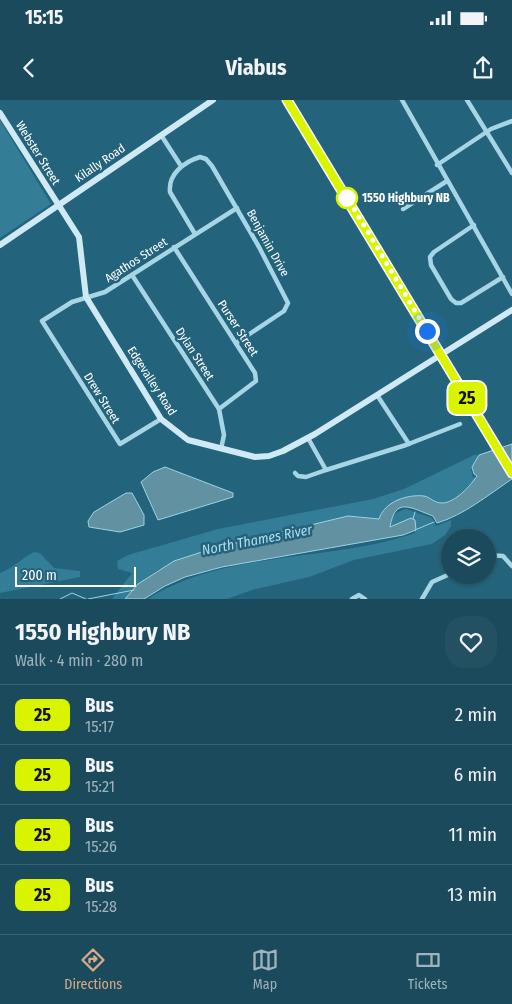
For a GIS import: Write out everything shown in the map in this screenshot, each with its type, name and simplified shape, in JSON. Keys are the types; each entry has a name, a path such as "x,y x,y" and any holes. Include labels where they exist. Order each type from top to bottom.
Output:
{"street":[{"name":"Kilally Road","path":"0,244 213,100"},
{"path":"287,100 512,472"},
{"path":"402,100 437,165 474,225 512,294"},
{"path":"467,100 512,173"},
{"name":"Webster Street","path":"0,113 58,206"},
{"path":"437,165 486,132 512,122"},
{"path":"161,135 181,166 171,178 170,192 195,234"},
{"name":"Benjamin Drive","path":"181,166 200,157 206,159 237,208 288,303 284,311 236,343"},
{"path":"403,209 447,181"},
{"name":"Edgevalley Road","path":"58,206 79,237 86,297 161,419 188,440 255,457 269,456 308,438 512,310"},
{"name":"Agathos Street","path":"42,321 72,302 105,292 237,208"},
{"path":"474,225 434,252 430,257 431,265 451,299 461,303 503,277"},
{"name":"Purser Street","path":"174,247 255,373 256,381 219,409"},
{"name":"Dylan Street","path":"132,276 219,409 224,435 221,449"},
{"name":"Drew Street","path":"42,321 120,444 161,419"},
{"path":"377,395 409,444"},
{"path":"295,473 298,476 306,477 409,444 460,424"},
{"path":"308,438 326,470"},
{"path":"496,556 503,556 512,566"},
{"path":"422,599 432,582 441,578"},
{"path":"352,599 359,595 365,599"}],"shaded area":[{"path":"0,120 51,204 0,238"},
{"path":"476,454 478,457 471,470 473,477 476,478 452,503 441,505 423,499 383,511 378,522 158,570 136,586 126,599 112,599 132,573 118,569 117,561 128,555 218,529 373,499 404,489"},
{"path":"406,509 432,518 436,526 451,520 451,526 449,529 441,529 441,538 432,544 354,560 309,577 252,590 227,599 148,599 178,583 210,572 278,558 349,549 415,533 414,530 389,530 393,516"},
{"path":"34,552 40,553 54,568 80,571 80,577 0,593 0,573"}],"water":[{"name":"North Thames River","path":"512,444 512,479 457,515 437,523 433,516 411,508 400,508 392,517 390,527 411,518 415,520 416,530 403,535 222,567 185,577 165,586 144,599 125,599 138,584 174,561 211,549 348,516 379,519 391,504 410,496 424,496 439,503 452,500 462,493 477,476 474,474 472,467 479,455"},
{"path":"165,467 233,493 233,497 158,520 141,482 153,472"},
{"path":"126,493 132,493 144,515 144,525 120,532 89,527 88,521 94,512"}],"waterway":[{"path":"413,519 415,512"},
{"name":"North Thames River","path":"415,530 434,522"},
{"path":"88,599 134,590"},
{"path":"60,599 72,593 86,599"}],"bus line":[{"name":"25","path":"287,100 512,473"}],"place":[{"name":"1550 Highbury NB","path":"347,198"}],"route":[{"path":"347,198 344,192 427,331"}]}
